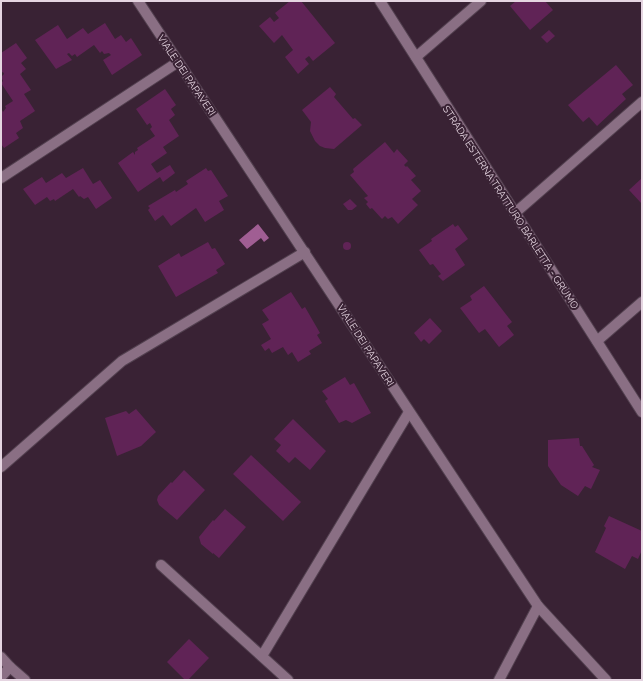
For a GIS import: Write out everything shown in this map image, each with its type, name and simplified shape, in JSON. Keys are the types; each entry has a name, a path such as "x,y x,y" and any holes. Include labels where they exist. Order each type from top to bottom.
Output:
{"street":[{"name":"VIALE DEI PAPAVERI","path":"138,1 538,606 606,680"},
{"name":"STRADA ESTERNA TRATTURO BARLETTA - GRUMO","path":"380,1 642,412"},
{"path":"416,57 481,1"},
{"path":"1,178 178,62"},
{"path":"515,213 642,102"},
{"path":"1,467 122,361 305,252"},
{"path":"597,342 642,302"},
{"path":"262,656 410,412"},
{"path":"161,565 288,680"},
{"path":"499,680 538,606"},
{"path":"1,657 25,680"},
{"path":"1,677 10,667"}],"shaded area":[{"path":"258,224 269,238 264,242 261,238 247,249 239,240"}],"building":[{"path":"290,1 301,1 335,43 313,61 309,56 305,59 309,64 298,74 285,57 293,50 282,35 274,43 259,26 270,17 274,22 279,18 275,13"},
{"path":"516,1 545,1 553,10 530,30 510,6"},
{"path":"105,23 115,39 121,35 126,42 131,38 142,55 112,75 103,60 111,55 109,53 104,54 102,51 100,53 94,45 77,57 75,54 72,56 69,53 67,54 72,60 56,69 35,40 58,25 67,39 83,28 88,34"},
{"path":"549,30 555,36 547,43 541,37"},
{"path":"16,43 27,58 21,63 26,69 20,74 31,90 24,94 35,111 20,121 23,128 16,133 19,138 4,148 1,144 1,108 3,112 6,108 5,106 13,101 1,83 3,81 1,77 4,74 3,72 1,73 1,53"},
{"path":"616,65 633,85 622,94 626,99 597,126 589,117 583,122 568,105"},
{"path":"330,87 336,94 334,97 353,119 355,118 362,125 334,149 320,146 315,141 310,131 311,122 302,110"},
{"path":"165,89 176,105 171,109 175,115 169,120 179,136 163,147 167,153 151,164 157,173 170,165 175,173 163,182 160,177 138,192 118,163 133,152 135,155 135,152 138,150 137,148 155,136 150,129 152,127 150,123 147,125 136,109"},
{"path":"385,142 394,153 397,149 408,161 404,165 406,167 407,166 416,176 411,180 421,191 412,199 418,205 398,224 392,217 388,219 385,216 382,219 372,208 370,209 366,204 368,202 364,198 368,196 350,175 354,172 353,169"},
{"path":"83,168 93,184 100,180 112,198 96,209 88,197 84,199 80,196 79,197 73,189 55,201 54,199 50,201 47,197 35,205 23,189 42,177 46,183 62,173 66,178"},
{"path":"206,168 208,171 211,170 228,196 219,201 224,210 205,222 196,208 171,226 163,215 155,221 148,210 150,208 148,206 175,190 176,192 188,184 186,181"},
{"path":"642,178 642,204 629,190"},
{"path":"350,199 357,206 352,210 348,210 343,204"},
{"path":"453,224 455,227 458,225 468,239 455,249 465,265 443,281 438,276 441,274 433,264 430,265 419,250 432,241 431,239"},
{"path":"208,242 212,249 215,248 225,264 216,270 218,273 176,297 158,266 179,253 181,257"},
{"path":"347,242 350,243 350,249 347,250 344,249 343,246 344,243"},
{"path":"484,286 512,322 507,326 514,335 499,347 485,329 479,333 460,308 472,300 470,296"},
{"path":"291,292 302,309 305,307 320,333 317,335 322,343 309,351 311,354 298,362 292,352 288,355 283,347 272,353 269,348 265,351 261,345 271,339 262,324 269,320 262,310"},
{"path":"430,318 442,331 429,344 424,339 421,342 414,333"},
{"path":"345,377 350,385 354,383 371,413 352,423 346,420 339,423 325,401 328,399 322,391"},
{"path":"136,409 156,432 141,446 117,456 105,418 126,411 129,414"},
{"path":"293,419 326,451 310,470 295,457 289,463 276,451 281,445 274,439"},
{"path":"579,438 580,446 582,446 594,465 592,467 600,470 591,489 585,486 578,496 561,485 548,466 548,440"},
{"path":"251,455 301,502 283,521 233,474"},
{"path":"184,470 205,490 177,520 159,505 157,500 158,496"},
{"path":"225,509 246,527 219,558 201,544 199,537 213,520 214,521"},
{"path":"609,516 642,531 642,550 638,559 632,556 625,569 595,552 606,528 604,526"},
{"path":"189,639 209,658 188,680 185,680 167,662"}]}
